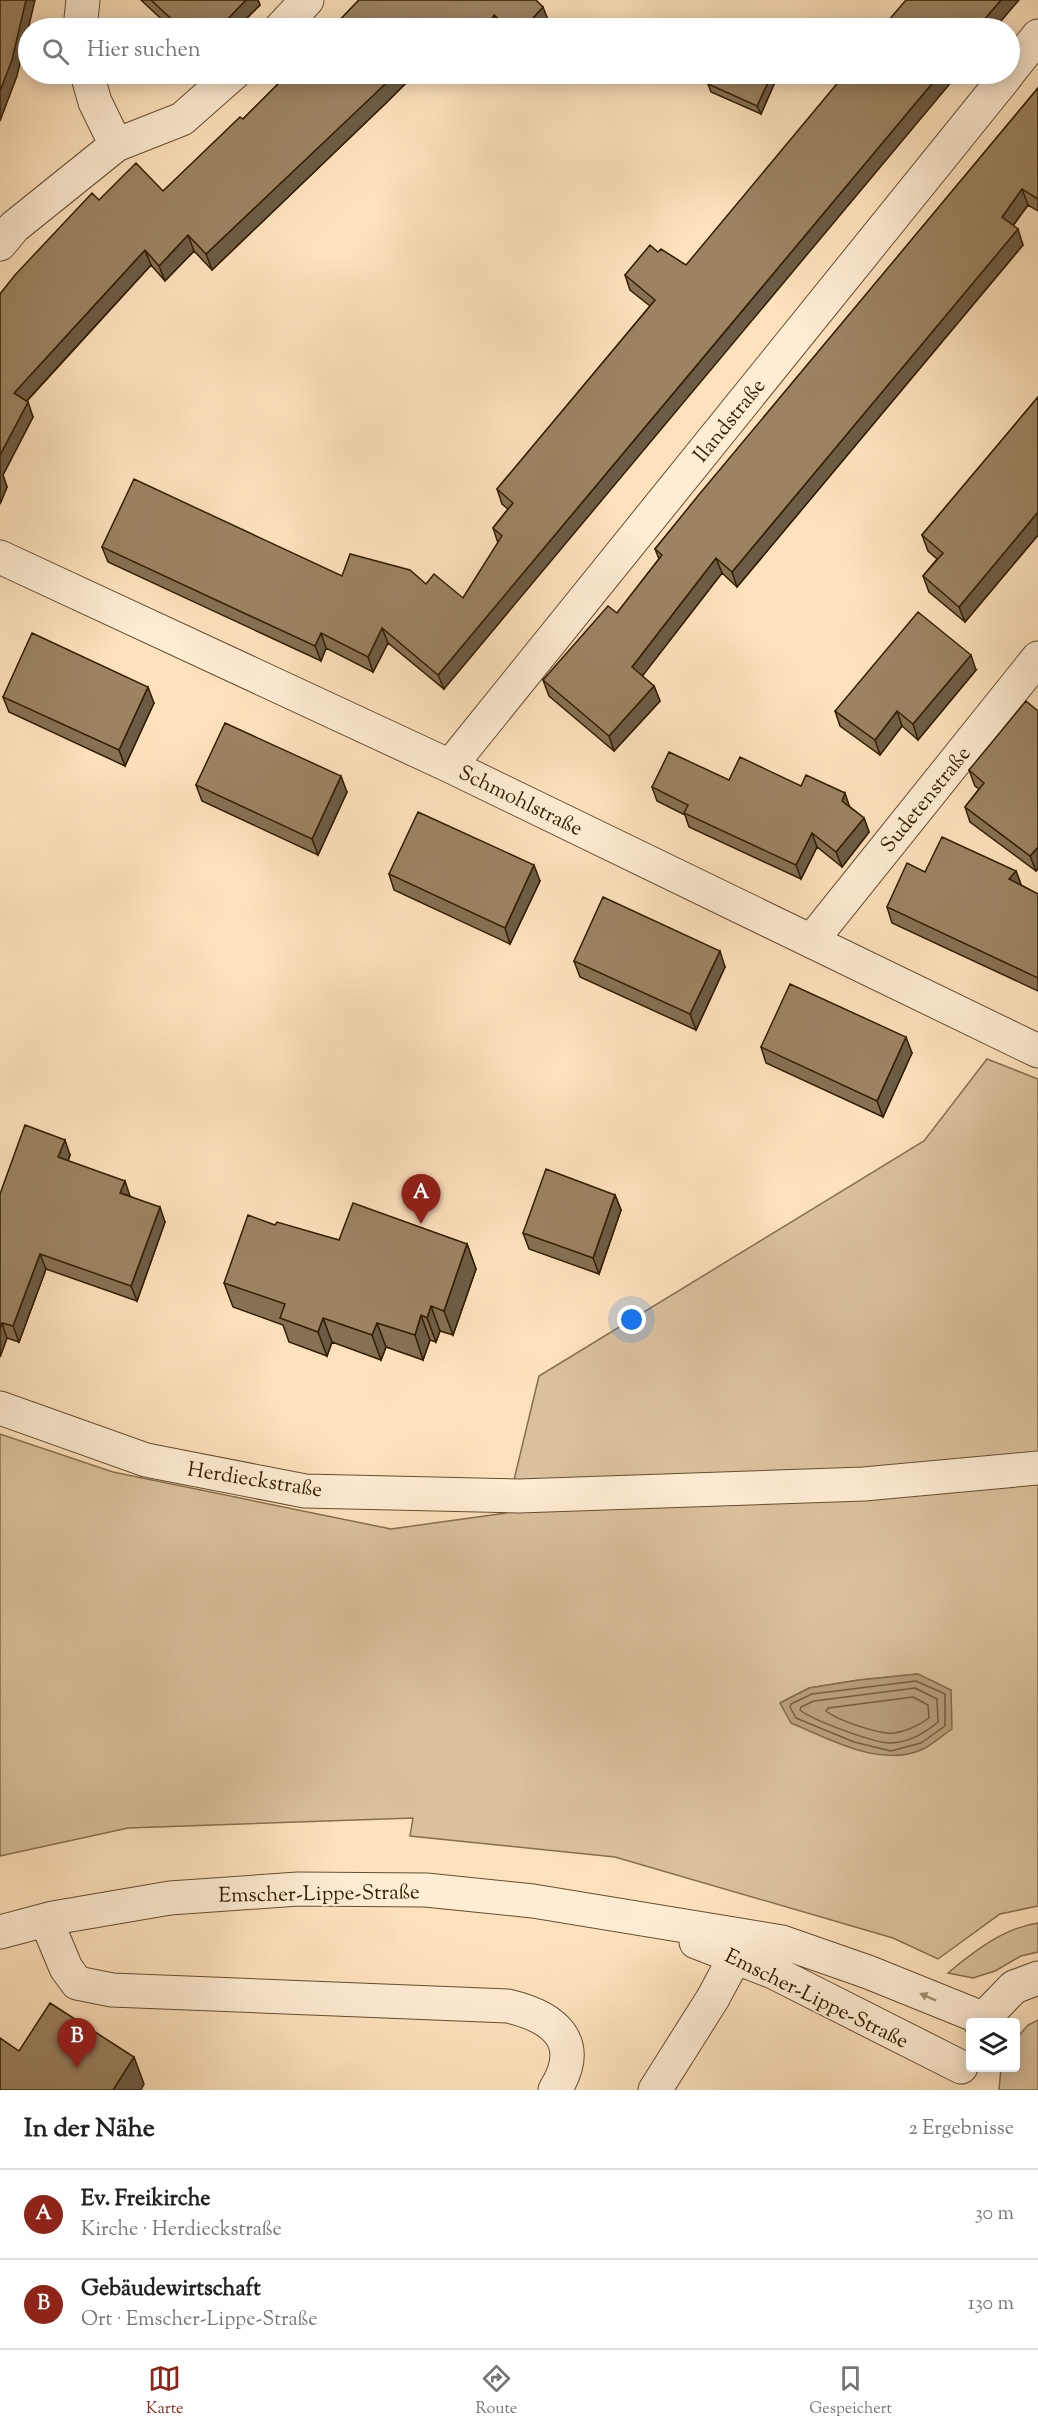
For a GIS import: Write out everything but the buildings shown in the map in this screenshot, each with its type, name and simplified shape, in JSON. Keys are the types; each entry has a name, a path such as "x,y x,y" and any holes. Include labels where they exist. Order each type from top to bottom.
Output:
{"street":[{"path":"81,18 83,0"},
{"path":"290,18 307,0"},
{"name":"Ilandstraße","path":"1020,58 1038,36"},
{"path":"90,84 95,102 116,145"},
{"path":"0,244 14,227 116,145 182,119 222,84"},
{"name":"Ilandstraße","path":"450,766 999,84"},
{"name":"Schmohlstraße","path":"0,557 450,766 1038,1051"},
{"name":"Sudetenstraße","path":"812,940 1038,658"},
{"name":"Herdieckstraße","path":"0,1408 146,1460 305,1491 519,1496 864,1484 1038,1468"},
{"name":"Emscher-Lippe-Straße","path":"0,1932 46,1920 170,1898 298,1889 426,1890 533,1901 782,1942 868,1972 966,2044"},
{"name":"Emscher-Lippe-Straße","path":"639,1919 966,2046"},
{"path":"46,1920 66,1968 77,1983 112,1990 508,2006 528,2010 545,2018 566,2040 569,2054 555,2090"},
{"path":"654,2090 713,1998 735,1957"},
{"path":"992,2018 1014,1987 1038,1978"}],"shaded area":[{"path":"987,1059 1038,1079 1038,1906 1000,1914 938,1959 893,1938 615,1857 410,1836 413,1818 128,1828 0,1856 0,1434 113,1472 391,1529 506,1513 539,1376 924,1141","holes":["918,1674 780,1703 809,1688"]},
{"path":"1038,1923 1038,1952 1021,1956 995,1971 973,1978 948,1973 1001,1935"},
{"path":"1038,2020 1038,2090 999,2090 1001,2072 1020,2072 1020,2034 1028,2025"}],"water":[{"path":"918,1674 951,1690 952,1729 925,1748 909,1754 892,1756 874,1754 839,1744 791,1723 780,1703 809,1688"}],"place":[{"name":"Ev. Freikirche","path":"421,1224"},
{"name":"Gebäudewirtschaft","path":"77,2068"}]}
